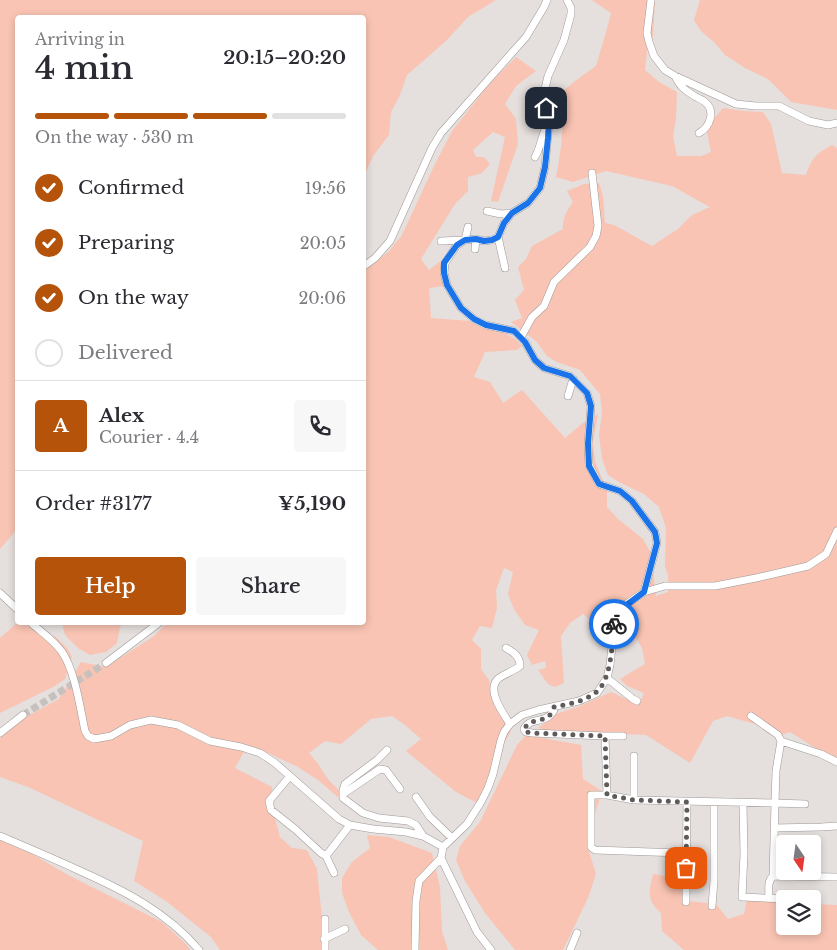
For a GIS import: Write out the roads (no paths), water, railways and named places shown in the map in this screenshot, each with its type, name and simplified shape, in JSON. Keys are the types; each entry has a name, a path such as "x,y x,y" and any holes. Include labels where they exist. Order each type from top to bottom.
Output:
{"street":[{"path":"366,265 375,258 390,241 432,148 441,133 526,36 547,0"},
{"path":"505,268 498,237 504,223 512,213 528,203 540,188 545,167 549,123 544,93 548,76 564,40 571,14 571,8 567,0"},
{"path":"651,0 647,32 654,56 664,70 736,104 779,106 809,121 828,125 837,123"},
{"path":"675,76 679,85 706,103 710,110 708,125 699,133"},
{"path":"535,157 539,150 543,132 549,123"},
{"path":"521,337 532,317 544,306 554,282 590,247 596,236 598,226 592,173"},
{"path":"487,212 512,213"},
{"path":"468,227 465,240 457,245 444,263 447,285 461,308 474,319 486,325 514,331 525,342 535,360 544,368 570,376 587,393 591,406 588,444 589,466 599,484 620,491 632,501 655,532 657,543 644,592"},
{"path":"442,241 476,239 484,241 498,237"},
{"path":"475,249 476,239"},
{"path":"568,396 573,379"},
{"path":"415,950 416,901 419,881 441,858 443,847 467,824 481,802 493,774 504,732 510,724 522,715 579,701 597,693 607,678 615,619 620,610 644,592 665,586 715,586 808,566 826,554 837,531"},
{"path":"0,593 15,607"},
{"path":"33,625 62,652 70,666 88,736 94,739 111,736 130,725 151,720 178,725 210,741 260,753 275,763 339,819 350,825 423,836 443,847"},
{"path":"106,663 156,625"},
{"path":"506,648 518,657 520,666 497,680 494,693 499,708 510,724"},
{"path":"607,678 637,701"},
{"path":"554,707 553,713 549,717 526,725 524,729 526,732 623,736"},
{"path":"0,734 23,715"},
{"path":"751,716 778,736 781,741 820,754 837,762"},
{"path":"605,736 607,795"},
{"path":"769,898 769,884 773,876 776,772 781,741"},
{"path":"387,750 345,784 343,798 363,813 379,818 408,821 416,825 423,836"},
{"path":"634,756 634,800"},
{"path":"343,794 380,769 386,770 400,789"},
{"path":"290,776 269,801 271,810 326,856 334,873"},
{"path":"686,851 680,853 595,850 591,847 591,795 607,795 634,800 805,804"},
{"path":"416,797 430,817 452,838"},
{"path":"686,902 687,802"},
{"path":"712,906 714,881 714,802"},
{"path":"744,802 742,897 776,898"},
{"path":"326,856 350,825"},
{"path":"774,828 837,826"},
{"path":"0,836 106,882 151,907 188,937 199,950"},
{"path":"441,858 477,932 491,950"},
{"path":"773,876 837,877"},
{"path":"325,950 326,919"},
{"path":"324,939 345,929"},
{"path":"570,950 577,933"}],"tunnel":[{"path":"23,715 106,663"}]}
